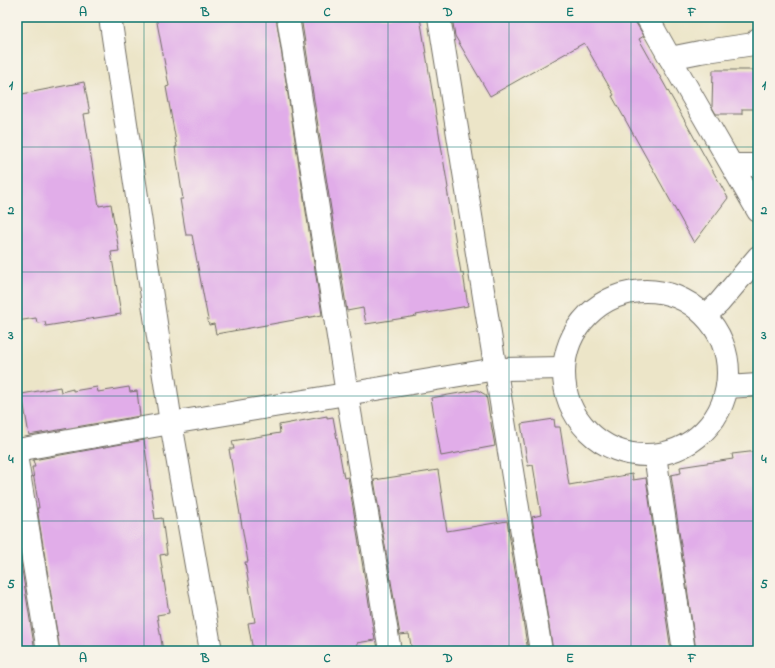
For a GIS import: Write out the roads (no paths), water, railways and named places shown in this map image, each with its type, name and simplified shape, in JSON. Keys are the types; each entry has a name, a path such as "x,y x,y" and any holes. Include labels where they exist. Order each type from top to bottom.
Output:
{"street":[{"path":"110,17 171,423 211,651"},
{"path":"288,17 346,394 390,651"},
{"path":"439,17 541,651"},
{"path":"647,17 758,211"},
{"path":"670,58 754,44 758,39"},
{"path":"732,166 758,165"},
{"path":"706,315 719,303 758,257"},
{"path":"638,292 664,293 687,302 706,315 723,344 728,365 727,387 719,412 712,423 692,442 668,452 655,455 639,455 623,452 608,446 595,438 584,426 574,414 568,399 564,384 564,368 566,355 576,331 583,321 602,304 626,294 638,292"},
{"path":"17,450 496,369 564,368"},
{"path":"727,387 758,385"},
{"path":"655,455 684,651"},
{"path":"17,461 48,651"}]}
